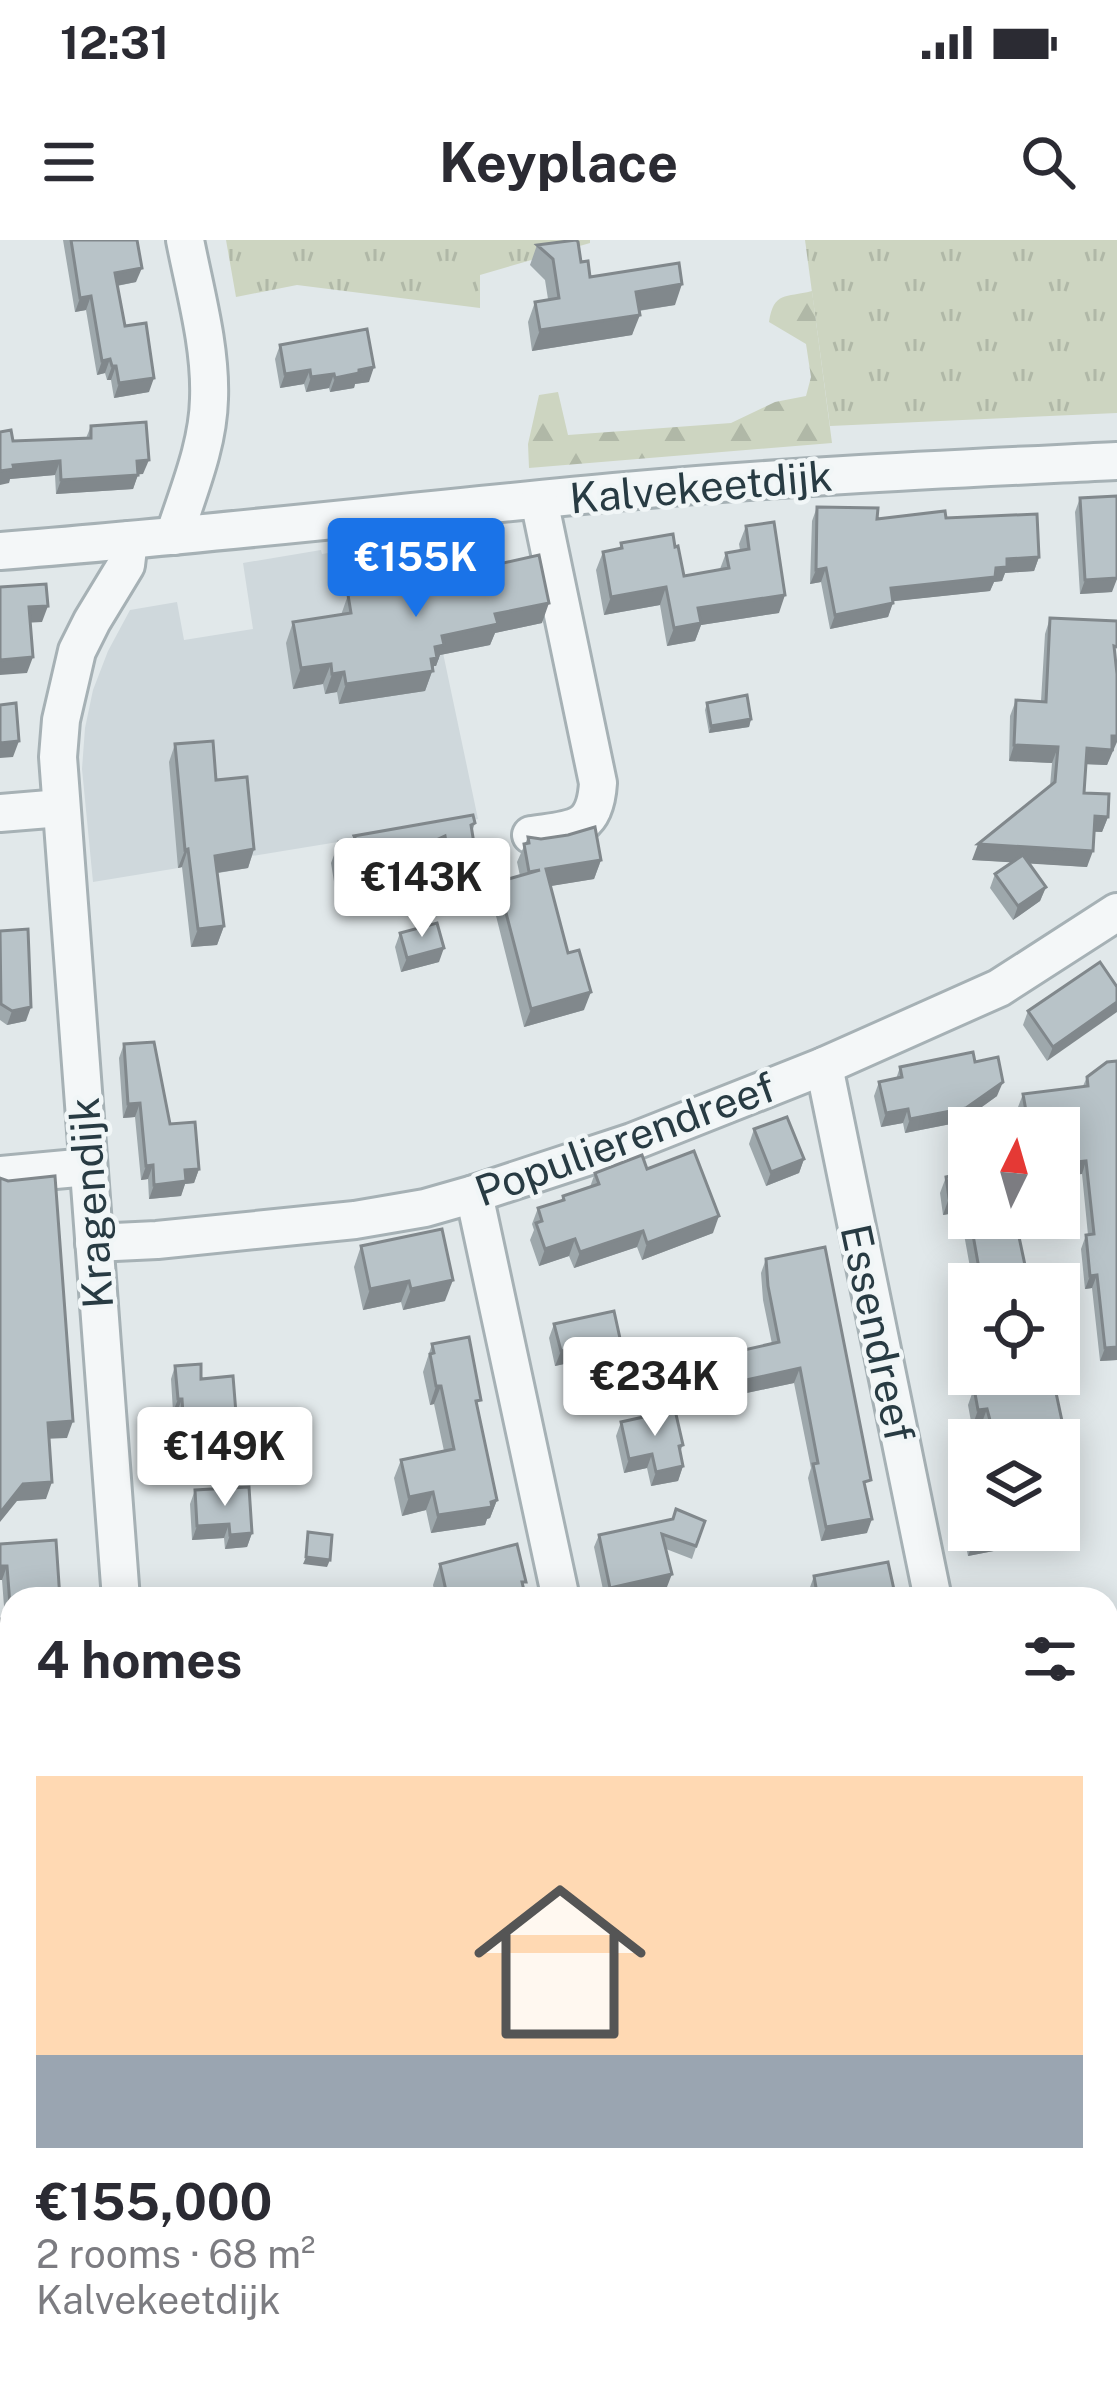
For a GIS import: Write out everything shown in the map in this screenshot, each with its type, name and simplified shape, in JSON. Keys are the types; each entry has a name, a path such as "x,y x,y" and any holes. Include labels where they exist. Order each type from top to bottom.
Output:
{"street":[{"path":"174,536 206,434 209,399 208,364 185,240"},
{"name":"Kalvekeetdijk","path":"0,551 812,477 1117,461"},
{"path":"531,836 577,828 597,803 598,783 539,500"},
{"name":"Kragendijk","path":"120,1587 58,757 76,651 126,566 129,541"},
{"path":"0,813 61,808"},
{"name":"Populierendreef","path":"94,1243 355,1220 474,1194 632,1142 824,1066 999,988 1117,912"},
{"name":"Essendreef","path":"824,1066 931,1587"},
{"path":"0,1175 88,1167"},
{"path":"474,1194 558,1587"}],"shaded area":[{"path":"419,539 478,819 93,882 82,769 85,728 93,690 130,610 177,602 184,640 253,629 243,563"}],"green space":[{"path":"226,240 590,243 480,275 480,308 297,285 236,297"},
{"path":"805,240 1117,240 1117,413 830,426"},
{"path":"812,291 832,443 529,468 528,444 539,395 558,392 568,435 731,423 775,402 806,396 811,377 806,344 769,322 778,300"}],"building":[{"path":"71,240 137,240 142,268 115,273 125,326 146,323 154,378 119,383 116,366 110,359 102,361 91,296 80,298"},
{"path":"576,240 581,262 588,261 590,277 679,263 682,284 636,292 640,315 540,330 535,302 559,298 553,259 537,245"},
{"path":"367,329 374,367 335,378 334,374 311,377 310,370 285,374 280,345"},
{"path":"146,422 149,460 137,461 138,475 61,480 60,461 13,465 14,469 0,471 0,432 11,430 13,441 91,438 91,426"},
{"path":"1117,496 1117,578 1085,580 1080,498"},
{"path":"817,507 878,508 877,519 945,511 946,518 1037,514 1039,557 1007,559 1007,567 996,568 995,577 891,588 893,603 835,615 826,568 816,570"},
{"path":"774,522 785,595 698,608 701,623 674,628 666,587 611,597 603,552 622,548 621,543 673,534 684,576 729,568 726,553 749,549 746,526"},
{"path":"539,555 549,603 495,614 498,624 442,636 444,645 435,647 437,658 431,659 433,671 346,684 344,672 332,674 331,664 301,668 293,622 351,613 348,595 385,587 385,581 417,576 418,582"},
{"path":"46,584 48,606 29,607 33,657 0,660 0,587"},
{"path":"1050,618 1117,621 1117,736 1112,736 1112,750 1087,748 1084,793 1109,794 1108,817 1095,816 1093,851 978,844 1055,782 1058,747 1014,745 1016,700 1046,702"},
{"path":"747,695 751,719 711,726 707,703"},
{"path":"16,703 19,741 0,743 0,705"},
{"path":"213,741 216,780 247,777 254,849 215,856 224,926 198,929 175,744"},
{"path":"473,815 476,856 449,860 445,836 419,848 391,845 394,869 345,879 339,842"},
{"path":"595,827 601,860 546,869 568,953 579,950 591,992 531,1009 498,882 540,870 529,872 524,844 529,843 528,837 568,835"},
{"path":"1023,855 1046,887 1018,906 995,874"},
{"path":"437,923 444,948 407,958 400,933"},
{"path":"28,929 31,1007 12,1011 1,1004 0,931"},
{"path":"1100,962 1117,987 1117,1002 1053,1047 1028,1011"},
{"path":"154,1042 170,1124 195,1122 199,1169 185,1170 186,1181 154,1185 153,1165 146,1166 140,1103 128,1104 124,1044"},
{"path":"973,1052 975,1062 998,1057 1003,1082 967,1107 948,1107 948,1112 910,1119 908,1109 886,1113 879,1082 902,1077 900,1067"},
{"path":"1117,1061 1117,1347 1105,1348 1097,1275 1090,1276 1086,1235 1094,1234 1086,1161 1080,1162 1080,1107 1025,1107 1023,1094 1088,1086 1087,1077 1107,1062"},
{"path":"787,1117 804,1159 771,1172 754,1129"},
{"path":"694,1151 719,1216 647,1243 643,1231 580,1252 575,1239 545,1249 536,1223 542,1221 538,1208 599,1184 595,1173 642,1155 647,1169"},
{"path":"55,1176 73,1421 48,1423 52,1482 23,1484 0,1513 0,1178"},
{"path":"442,1229 453,1280 411,1289 409,1281 370,1289 361,1246"},
{"path":"974,1239 1019,1239 1025,1263 978,1263"},
{"path":"825,1247 871,1480 864,1482 872,1519 826,1527 800,1368 728,1384 722,1355 779,1342 766,1259"},
{"path":"614,1311 628,1375 594,1381 587,1346 561,1351 554,1324"},
{"path":"469,1337 481,1400 476,1401 497,1500 491,1502 492,1507 438,1515 433,1492 409,1497 401,1460 454,1449 430,1354 434,1353 432,1344"},
{"path":"201,1364 201,1379 233,1376 237,1426 184,1430 175,1366"},
{"path":"975,1395 1056,1395 1062,1419 990,1419 987,1409 978,1410"},
{"path":"675,1410 683,1466 656,1472 652,1454 629,1459 621,1422"},
{"path":"249,1487 252,1533 230,1535 229,1524 197,1526 195,1490"},
{"path":"676,1509 705,1521 696,1546 662,1534 672,1574 610,1587 599,1535 673,1519"},
{"path":"308,1532 332,1535 330,1560 306,1557"},
{"path":"56,1540 59,1587 9,1587 7,1566 0,1566 0,1544"},
{"path":"517,1544 526,1582 523,1587 445,1587 440,1564"},
{"path":"888,1562 893,1587 816,1587 814,1576"}]}
